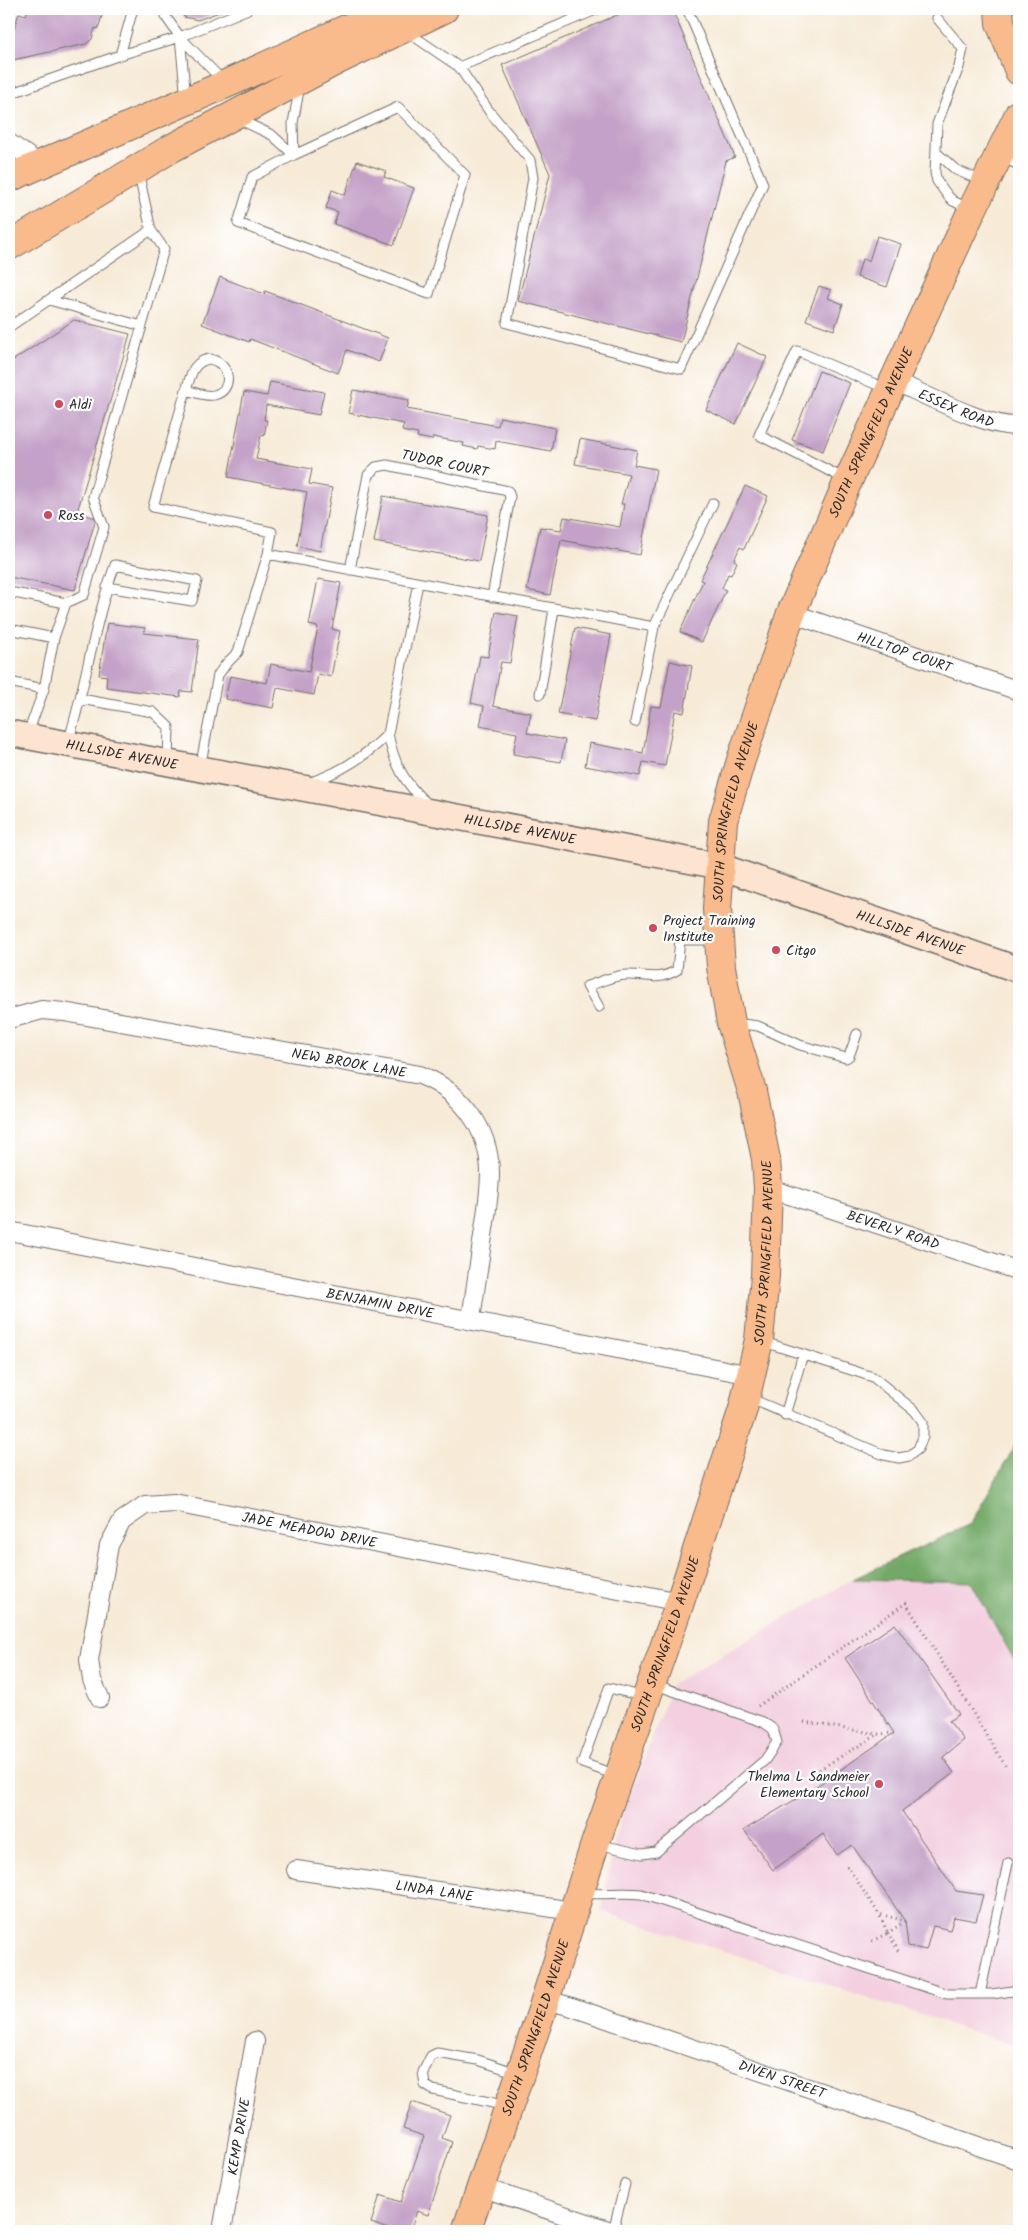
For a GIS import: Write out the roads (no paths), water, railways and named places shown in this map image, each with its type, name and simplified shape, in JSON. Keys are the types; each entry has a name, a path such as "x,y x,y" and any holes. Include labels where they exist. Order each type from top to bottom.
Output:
{"main road":[{"path":"9,178 226,84 396,18 444,9"},
{"path":"999,9 1000,23 1019,72"},
{"path":"1013,9 1019,15"},
{"path":"9,246 138,168 301,80 396,18"},
{"name":"SOUTH SPRINGFIELD AVENUE","path":"466,2231 545,2000 595,1844 680,1602 748,1386 758,1340 765,1276 768,1188 766,1159 752,1091 731,1023 718,940 719,866 723,821 791,613 848,481 972,210 986,182 1010,156 1019,114"},
{"path":"9,234 71,208"}],"street":[{"path":"9,144 41,165"},
{"name":"ESSEX ROAD","path":"892,386 994,424 1014,427 1019,425"},
{"name":"HILLTOP COURT","path":"791,613 1019,691"},
{"name":"HILLSIDE AVENUE","path":"18,734 719,866 1019,970"},
{"name":"NEW BROOK LANE","path":"9,1019 42,1010 64,1012 420,1075 439,1083 465,1106 478,1125 486,1147 490,1170 489,1194 471,1320"},
{"name":"BEVERLY ROAD","path":"768,1188 1019,1271"},
{"name":"BENJAMIN DRIVE","path":"9,1231 471,1320 748,1386"},
{"name":"JADE MEADOW DRIVE","path":"100,1698 92,1680 89,1660 108,1545 122,1521 145,1505 174,1503 680,1602"},
{"name":"LINDA LANE","path":"296,1870 576,1902"},
{"name":"DIVEN STREET","path":"545,2000 569,2006 1019,2160"},
{"name":"KEMP DRIVE","path":"222,2231 255,2041"},
{"path":"481,2187 584,2227 612,2231"}],"lane":[{"path":"120,55 133,9"},
{"path":"169,9 166,17 180,37 226,84"},
{"path":"9,94 120,55 180,37 248,9"},
{"path":"459,67 598,9"},
{"path":"396,18 459,67 490,111 530,160 534,178 507,323 681,369 763,184 686,9"},
{"path":"937,18 963,49 959,67 937,124 935,173 937,181 953,201 972,210"},
{"path":"180,37 186,101"},
{"path":"294,154 293,123 301,80"},
{"path":"398,107 459,168 465,175 429,294 238,223 252,177 294,154 398,107"},
{"path":"232,116 272,135 294,154"},
{"path":"936,152 956,170 986,182"},
{"path":"9,592 66,603 84,595 104,527 93,497 164,249 151,230 138,168"},
{"path":"9,327 151,230"},
{"path":"49,300 142,326"},
{"path":"848,481 759,435 789,368 797,351 892,386"},
{"path":"186,390 207,395 218,393 226,384 227,373 225,368 221,363 209,359 198,363 191,374 186,390 153,507 272,532 268,554 238,652 218,675 200,768"},
{"name":"TUDOR COURT","path":"350,570 368,475 376,467 387,465 508,491 510,497 492,596"},
{"path":"635,722 654,627 713,503"},
{"path":"268,554 654,627"},
{"path":"68,743 81,699 107,586 115,565 197,582 192,601 107,586"},
{"path":"418,583 388,734 392,753 399,771 410,787 441,815"},
{"path":"18,734 44,689 54,638 66,603"},
{"path":"540,694 554,609"},
{"path":"9,629 54,638"},
{"path":"9,682 44,689"},
{"path":"81,699 153,712 169,727 168,762"},
{"path":"294,787 320,779 350,765 364,756 388,734"},
{"path":"599,1007 587,986 625,975 650,978 669,975 677,970 680,940 718,940"},
{"path":"731,1023 758,1026 800,1045 846,1058 849,1056 857,1034"},
{"path":"748,1386 785,1414 884,1455 898,1458 908,1456 918,1448 923,1437 923,1422 915,1412 873,1377 758,1340"},
{"path":"785,1414 803,1354"},
{"path":"595,1844 642,1854 656,1852 764,1760 777,1742 773,1729 763,1722 650,1691 610,1688 582,1763 619,1776"},
{"path":"980,1994 1008,1864"},
{"path":"576,1902 605,1895 641,1894 947,1994 980,1994 1019,1990"},
{"path":"509,2107 432,2090 425,2085 422,2072 431,2056 437,2053 478,2060 520,2074"},
{"path":"612,2231 625,2184"}],"place":[{"name":"Aldi","path":"59,404"},
{"name":"Ross","path":"48,515"},
{"name":"Project Training Institute","path":"653,928"},
{"name":"Citgo","path":"776,950"},
{"name":"Thelma L Sandmeier Elementary School","path":"879,1784"}]}
